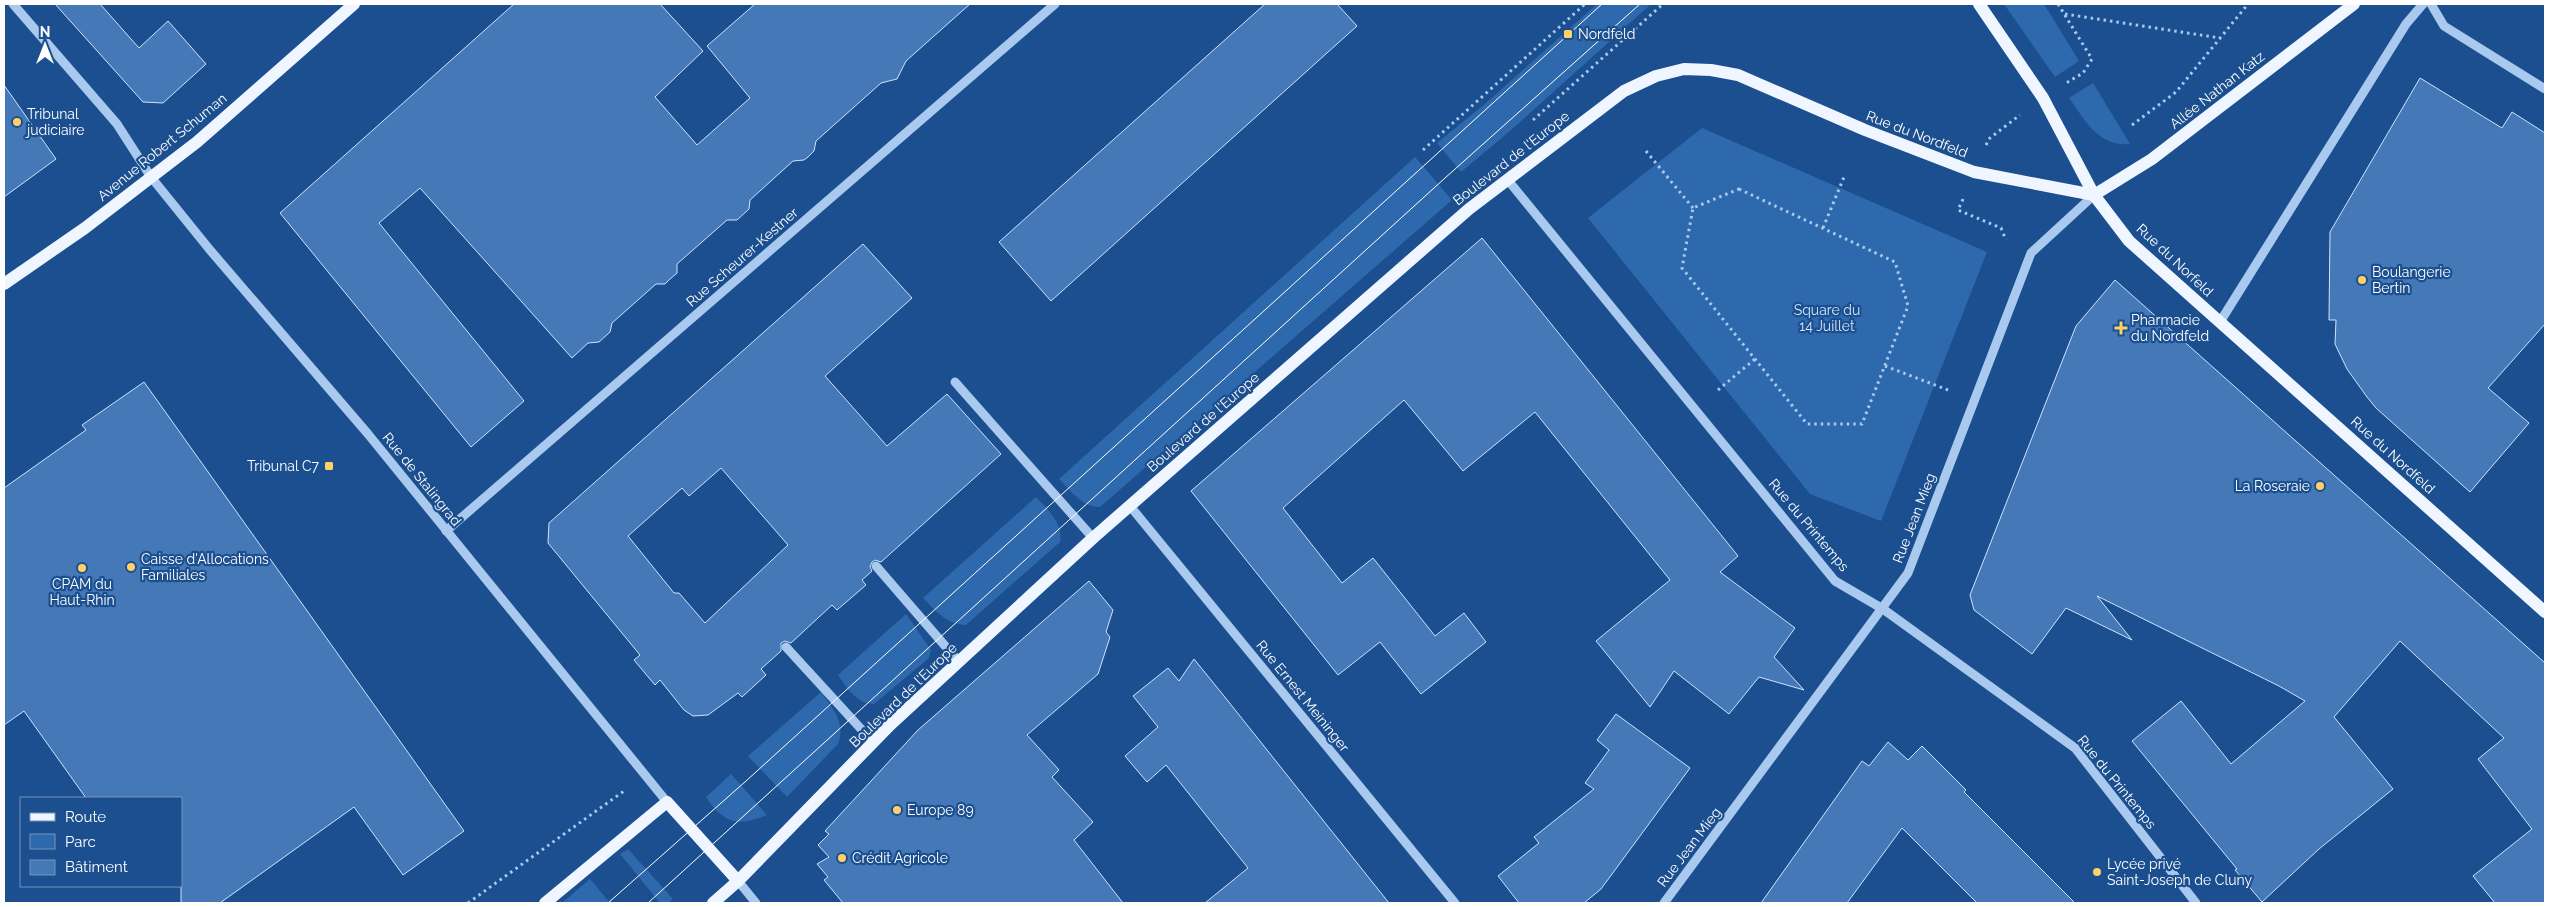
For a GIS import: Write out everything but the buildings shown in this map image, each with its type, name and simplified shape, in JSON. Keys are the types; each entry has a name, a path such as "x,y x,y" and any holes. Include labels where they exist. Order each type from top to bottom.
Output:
{"main road":[{"name":"Avenue Robert Schuman","path":"4,284 85,228 197,142 354,4"},
{"name":"Rue du Norfeld","path":"1979,4 2042,98 2094,195 2129,241 2220,322"},
{"name":"Allée Nathan Katz","path":"2094,195 2152,159 2354,4"},
{"name":"Boulevard de l'Europe","path":"713,903 738,882 873,742 958,662 1093,538 1461,215 1624,91 1656,76 1684,69 1711,70 1738,75"},
{"name":"Rue du Nordfeld","path":"1738,75 1865,130 1974,172 2094,195"},
{"name":"Rue du Nordfeld","path":"2220,322 2545,612"},
{"path":"545,903 667,802 738,882"}],"street":[{"name":"Rue de Stalingrad","path":"13,4 117,124 151,177 210,250 368,434 667,802"},
{"name":"Rue Scheurer-Kestner","path":"446,531 1055,4"},
{"path":"2220,322 2406,24 2423,4"},
{"path":"2431,4 2444,26 2545,89"},
{"name":"Rue du Printemps","path":"1507,179 1835,580 1883,609 2075,748 2196,903"},
{"name":"Rue Jean Mieg","path":"1664,903 1908,573 2032,253 2094,195"},
{"path":"955,382 1093,538"},
{"name":"Rue Ernest Meininger","path":"1130,506 1455,903"},
{"path":"876,566 958,662"},
{"path":"786,647 873,742"},
{"path":"738,882 756,903"}],"path":[{"path":"1423,150 1585,4"},
{"path":"1530,123 1662,4"},
{"path":"2009,246 2001,228 1958,210 1990,138 2042,98 2083,73 2092,58 2058,4"},
{"path":"2132,125 2176,92 2248,4"},
{"path":"2064,14 2220,38"},
{"path":"1646,151 1693,208 1682,268 1807,424 1862,424 1908,306 1895,262 1739,189 1693,208"},
{"path":"1823,228 1844,177"},
{"path":"1718,390 1755,360"},
{"path":"1885,366 1954,392"},
{"path":"468,903 645,776"}],"green space":[{"path":"1597,4 1651,4 1510,131 1461,172 1437,143 1486,103"},
{"path":"2004,4 2044,4 2079,61 2055,77"},
{"path":"2093,83 2130,144 2119,144 2101,137 2087,123 2069,98"},
{"name":"Square du 14 Juillet","path":"1702,128 1987,252 1881,521 1810,494 1588,218"},
{"path":"1415,157 1452,200 1100,507 1082,501 1072,493 1059,479"},
{"path":"1036,497 1057,523 1060,542 966,625 947,619 932,608 923,598"},
{"path":"906,614 931,650 929,658 874,704 862,701 853,694 838,675"},
{"path":"821,692 834,710 839,722 840,736 838,744 787,797 748,756"},
{"path":"731,774 767,815 740,822 732,821 719,813 706,797"},
{"path":"628,849 673,899 668,903 660,903 620,854"},
{"path":"590,879 610,903 562,903"}],"tram line":[{"path":"608,903 746,781 1602,4"},
{"path":"648,903 1445,178 1640,4"}],"place":[{"name":"Nordfeld","path":"1568,34"},
{"name":"Tribunal judiciaire","path":"17,122"},
{"name":"Boulangerie Bertin","path":"2362,280"},
{"name":"Pharmacie du Nordfeld","path":"2121,328"},
{"name":"Tribunal C7","path":"329,466"},
{"name":"La Roseraie","path":"2320,486"},
{"name":"Caisse d'Allocations Familiales","path":"131,567"},
{"name":"CPAM du Haut-Rhin","path":"82,568"},
{"name":"Europe 89","path":"897,810"},
{"name":"Crédit Agricole","path":"842,858"},
{"name":"Lycée privé Saint-Joseph de Cluny","path":"2097,872"}]}
